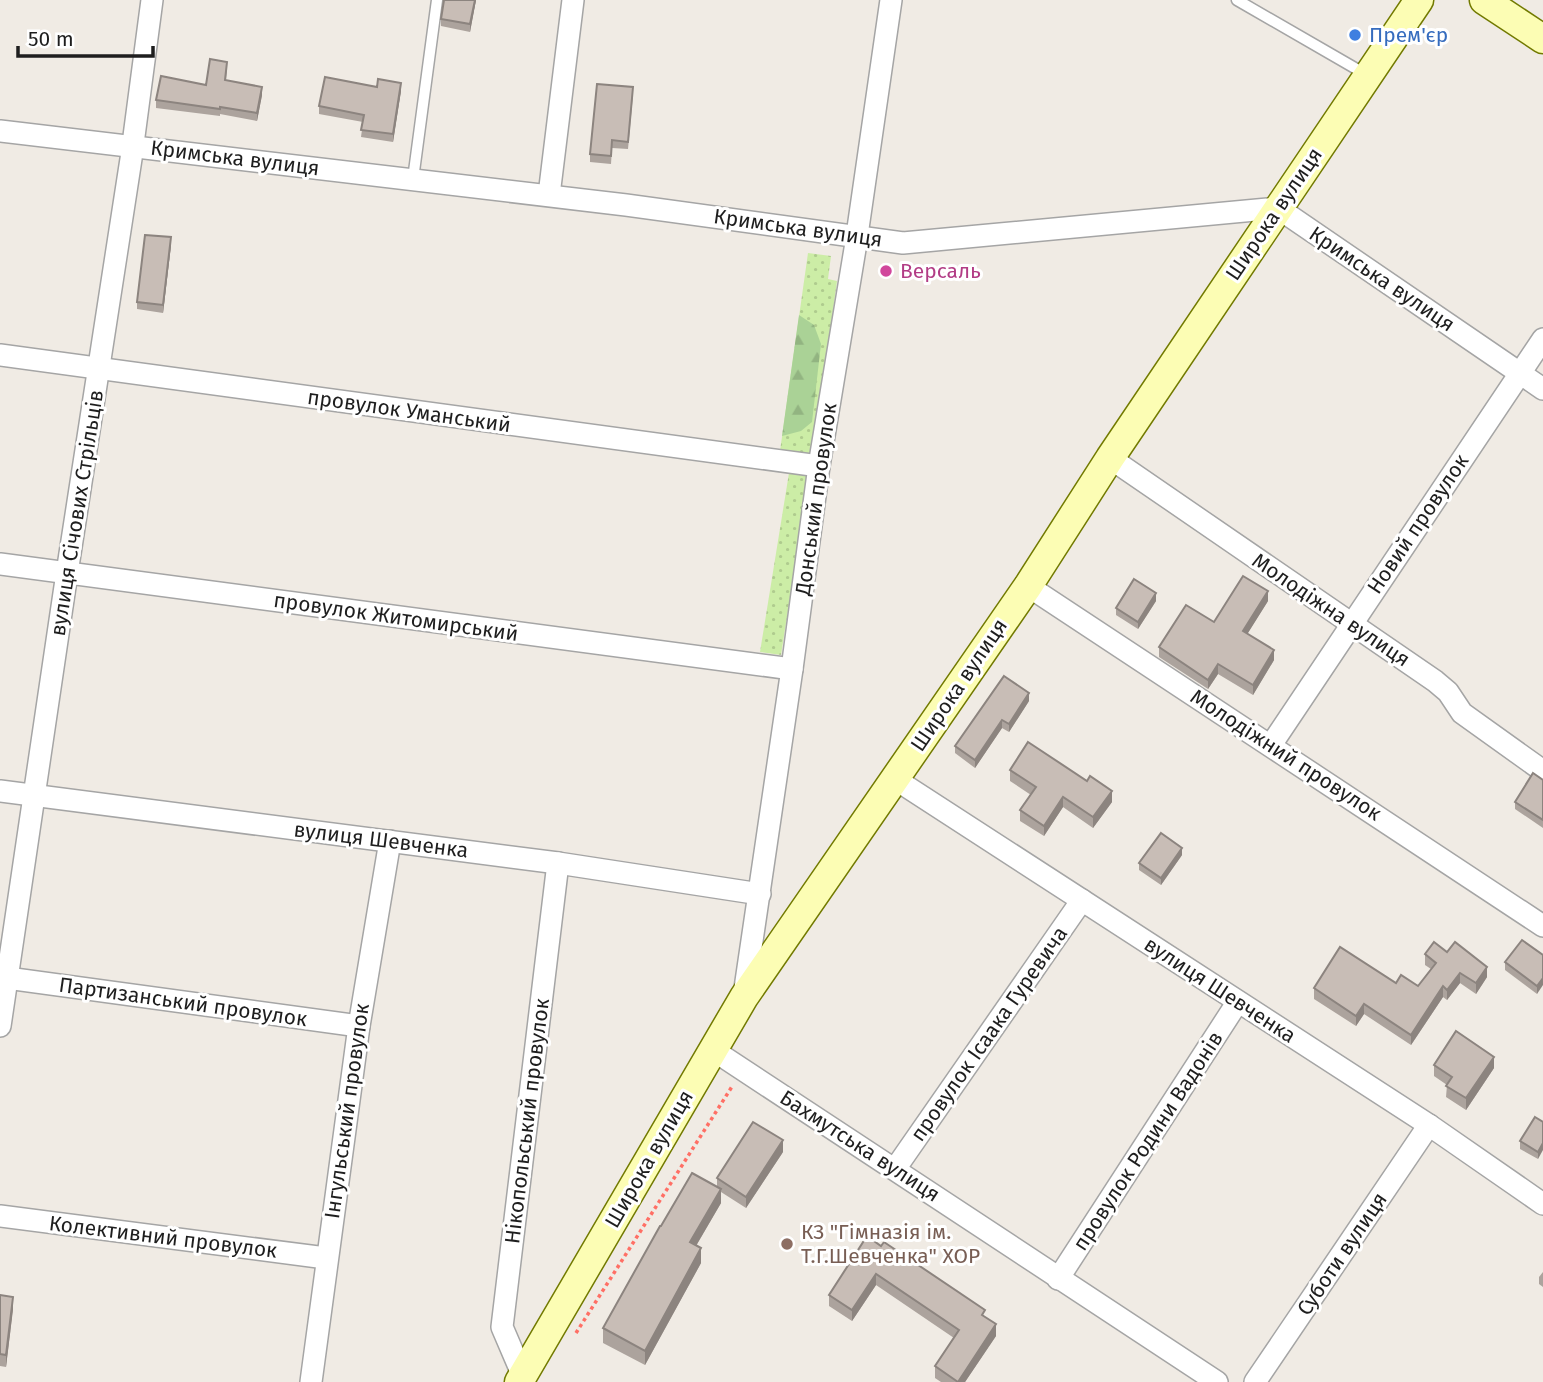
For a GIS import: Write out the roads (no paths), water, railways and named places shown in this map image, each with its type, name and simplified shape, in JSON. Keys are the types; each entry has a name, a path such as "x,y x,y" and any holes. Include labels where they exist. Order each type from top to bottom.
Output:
{"street":[{"name":"вулиця Січових Стрільців","path":"0,1026 133,146 152,0"},
{"path":"549,195 573,0"},
{"name":"Донський провулок","path":"744,998 819,466 857,236 891,0"},
{"name":"Широка вулиця","path":"521,1379 744,998 1028,586 1110,458 1419,0"},
{"path":"1484,0 1543,39"},
{"name":"Кримська вулиця","path":"0,131 549,195 903,243 1278,208 1543,389"},
{"name":"Новий провулок","path":"1271,745 1543,339"},
{"name":"провулок Уманський","path":"0,355 819,466"},
{"name":"Молодіжна вулиця","path":"1110,458 1442,686 1462,713 1543,771"},
{"name":"провулок Житомирський","path":"0,564 792,669"},
{"name":"Молодіжний провулок","path":"1028,586 1543,926"},
{"name":"вулиця Шевченка","path":"895,779 1429,1125 1543,1203"},
{"name":"вулиця Шевченка","path":"0,791 558,863 760,894"},
{"name":"Інгульський провулок","path":"311,1382 359,1026 390,841"},
{"name":"Нікопольський провулок","path":"521,1379 502,1327 558,863"},
{"name":"провулок Ісаака Гуревича","path":"895,1169 1082,900"},
{"name":"Партизанський провулок","path":"7,978 359,1026"},
{"name":"провулок Родини Вадонів","path":"1058,1279 1237,1003"},
{"name":"Бахмутська вулиця","path":"713,1050 1217,1382"},
{"name":"Суботи вулиця","path":"1255,1382 1429,1125"},
{"name":"Колективний провулок","path":"0,1216 326,1258"}],"lane":[{"path":"413,179 437,0"},
{"path":"1237,0 1367,75"}],"place":[{"name":"Прем'єр","path":"1355,35"},
{"name":"Версаль","path":"886,271"},
{"name":"КЗ \"Гімназія ім. Т.Г.Шевченка\" ХОР","path":"787,1244"}]}
